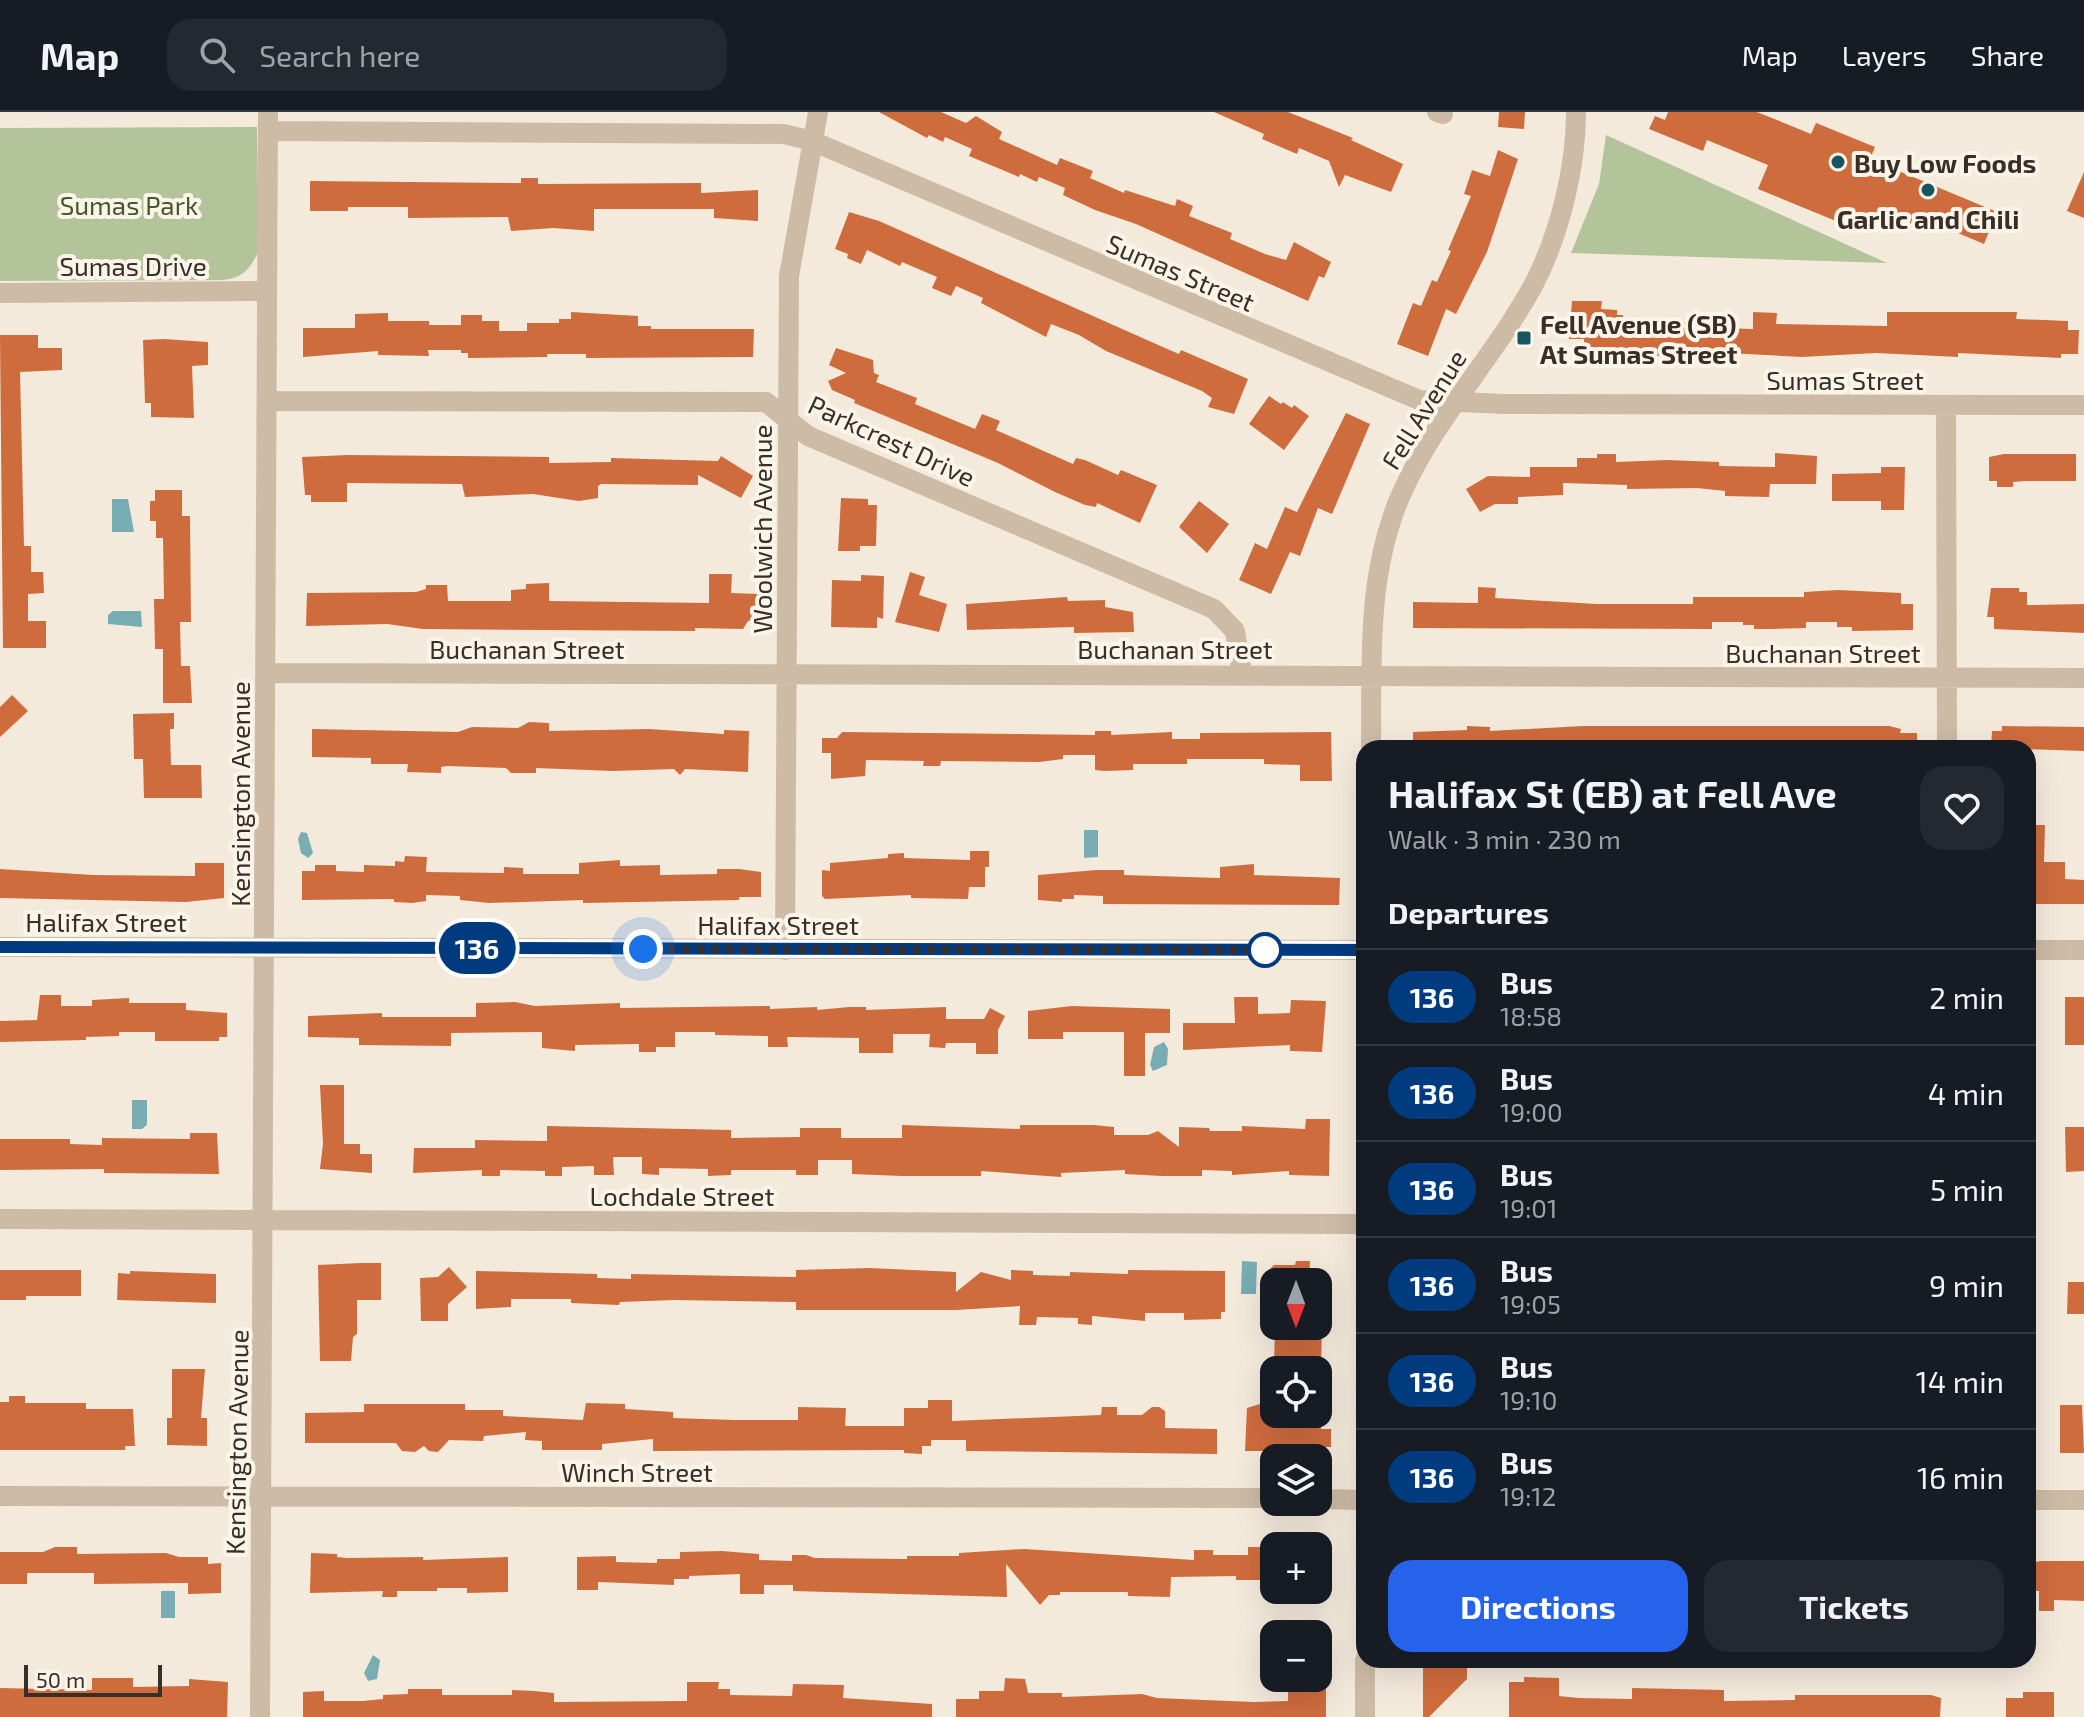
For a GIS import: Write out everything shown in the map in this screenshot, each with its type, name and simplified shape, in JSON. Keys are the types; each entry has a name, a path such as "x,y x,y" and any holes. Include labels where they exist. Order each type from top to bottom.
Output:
{"street":[{"name":"Woolwich Avenue","path":"785,950 789,276 818,112"},
{"name":"Fell Avenue","path":"1371,740 1374,594 1384,540 1418,459 1523,302 1546,258 1575,142 1576,112"},
{"name":"Sumas Street","path":"268,121 784,134 812,141 1419,400 2084,405"},
{"name":"Kensington Avenue","path":"260,1717 268,121"},
{"name":"Sumas Drive","path":"0,293 267,291"},
{"name":"Parkcrest Drive","path":"267,401 766,402 808,436 1214,609 1235,631 1242,674"},
{"path":"1946,406 1947,740"},
{"name":"Buchanan Street","path":"266,673 2084,678"},
{"name":"Halifax Street","path":"0,947 1356,950"},
{"path":"2036,950 2084,950"},
{"name":"Lochdale Street","path":"0,1219 1356,1224"},
{"name":"Winch Street","path":"0,1496 1260,1498"},
{"path":"1332,1499 1356,1500"},
{"path":"2036,1500 2084,1500"},
{"path":"1365,1668 1365,1717"}],"green space":[{"name":"Sumas Park","path":"257,127 259,251 241,274 223,280 0,281 0,128"},
{"path":"1606,135 1887,263 1571,253 1599,184"}],"water":[{"path":"112,499 128,499 134,532 112,532"},
{"path":"113,611 141,611 142,627 108,624 108,615"},
{"path":"1084,830 1098,830 1098,857 1084,858"},
{"path":"301,832 307,833 313,853 308,858 301,853 298,839"},
{"path":"1164,1042 1168,1049 1167,1065 1153,1071 1150,1065 1154,1047"},
{"path":"132,1100 147,1100 147,1125 142,1129 132,1129"},
{"path":"1242,1261 1257,1262 1256,1294 1241,1294"},
{"path":"161,1591 175,1591 175,1618 161,1618"},
{"path":"373,1655 380,1660 377,1679 368,1681 364,1673"}],"building":[{"path":"879,112 941,112 966,123 976,116 1002,132 999,139 1057,165 1060,158 1093,171 1090,178 1124,193 1125,190 1175,206 1177,199 1193,206 1189,216 1232,233 1230,239 1265,254 1286,260 1294,242 1331,262 1324,278 1319,276 1308,301 1136,224 1095,210 1063,195 1065,188 1039,177 1037,182 1020,174 1019,177 969,156 972,149 945,137 943,142 929,135 927,138"},
{"path":"1214,112 1288,112 1353,138 1351,140 1403,164 1391,192 1345,175 1339,187 1329,161 1299,148 1297,154 1262,139 1264,134"},
{"path":"1499,112 1525,112 1524,129 1498,127"},
{"path":"1668,112 1757,112 1811,134 1816,123 1875,147 1870,159 1997,212 1984,244 1927,220 1922,232 1874,212 1865,233 1758,189 1768,165 1707,140 1703,151 1649,129 1655,116 1665,120"},
{"path":"1498,150 1518,159 1487,252 1456,314 1446,309 1428,356 1397,344 1413,303 1421,306 1432,280 1437,282 1451,251 1448,250 1471,196 1464,194 1472,170 1490,176"},
{"path":"2084,172 2084,218 2067,211"},
{"path":"521,178 538,178 538,184 701,183 701,193 758,190 758,221 714,218 714,209 594,209 594,231 553,228 511,231 508,217 408,218 408,207 348,207 348,211 310,211 310,181 521,183"},
{"path":"849,212 879,221 1179,354 1181,350 1248,379 1234,414 1208,407 1212,398 1202,391 1106,351 1079,335 1051,324 1046,337 981,303 983,298 956,286 951,296 932,288 937,277 902,262 900,266 867,250 861,264 847,258 848,254 835,249"},
{"path":"1572,301 1602,301 1601,309 1617,310 1617,315 1623,315 1623,320 1725,323 1724,328 1753,329 1753,312 1777,313 1776,324 1887,326 1887,312 2017,312 2016,319 2068,321 2068,330 2079,330 2078,354 2061,354 2061,358 1958,353 1958,357 1876,353 1802,357 1708,352 1708,356 1601,356 1601,351 1584,351 1584,339 1569,339"},
{"path":"571,312 638,316 638,326 651,326 651,329 754,329 753,357 586,358 586,354 547,354 547,357 468,358 468,353 461,353 461,350 428,350 429,356 378,355 378,351 303,357 303,328 355,328 355,314 388,313 388,321 429,321 429,325 461,325 461,315 482,315 482,321 499,321 499,331 527,331 527,323 559,323 559,319 571,319"},
{"path":"0,335 38,335 38,348 62,348 62,370 20,372 24,546 31,546 31,572 43,572 44,593 28,594 28,621 46,621 46,648 3,648"},
{"path":"143,340 208,342 208,365 192,366 194,418 151,417 151,403 145,403"},
{"path":"836,348 873,360 874,373 879,375 876,382 917,398 915,404 975,429 982,414 1000,421 996,430 1073,464 1076,458 1085,460 1118,475 1121,470 1157,485 1140,523 1097,503 1096,507 1085,505 998,463 854,403 855,400 832,390 828,381 846,373 829,365"},
{"path":"1269,396 1292,408 1294,405 1309,416 1284,450 1249,424"},
{"path":"1346,413 1370,424 1332,514 1318,508 1300,556 1290,552 1271,594 1239,580 1255,543 1267,549 1285,507 1297,512"},
{"path":"1775,453 1817,456 1816,484 1770,484 1769,497 1725,496 1725,491 1697,488 1627,489 1627,485 1563,483 1563,495 1518,497 1518,504 1495,504 1480,512 1466,489 1488,476 1530,477 1530,467 1577,467 1577,458 1597,458 1597,454 1616,454 1616,462 1667,460 1719,462 1719,466 1775,467"},
{"path":"2004,454 2076,454 2076,481 2025,481 2013,482 2013,487 1997,487 1997,481 1989,481 1989,457"},
{"path":"721,456 753,476 741,498 698,475 698,485 601,484 598,486 598,498 579,501 533,494 465,497 462,484 347,483 347,502 311,502 311,495 305,495 302,457 549,457 549,463 611,462 611,458 718,461"},
{"path":"1881,467 1905,467 1904,510 1881,510 1881,501 1832,501 1832,474 1881,473"},
{"path":"155,490 182,490 182,516 190,516 191,622 180,622 181,666 190,666 192,703 163,703 163,649 155,649 154,599 164,599 163,538 156,538 156,521 150,521 150,501 155,501"},
{"path":"841,498 868,499 868,505 877,505 876,546 860,546 860,551 838,551"},
{"path":"1199,501 1229,524 1207,553 1179,527"},
{"path":"910,572 925,577 919,595 947,604 939,632 895,622"},
{"path":"709,574 732,574 731,593 757,594 757,621 748,621 743,629 695,628 695,631 423,629 387,624 306,626 307,593 416,592 426,589 426,585 447,585 448,601 511,601 511,590 526,589 526,584 549,583 549,601 709,603"},
{"path":"861,575 884,576 883,619 877,617 877,628 831,627 832,580 861,581"},
{"path":"1478,587 1496,588 1495,598 1597,604 1693,604 1693,597 1804,597 1804,592 1838,590 1901,593 1901,604 1913,604 1913,630 1852,631 1852,627 1837,627 1837,622 1806,622 1806,628 1773,629 1754,629 1754,625 1743,625 1743,622 1712,622 1712,629 1413,628 1413,602 1478,603"},
{"path":"1991,588 2019,588 2019,592 2027,592 2027,605 2084,604 2084,633 1994,629 1994,617 1987,617"},
{"path":"1067,597 1068,601 1105,600 1105,607 1133,612 1134,632 1074,633 1074,627 967,630 966,604"},
{"path":"12,695 28,711 0,737 0,707"},
{"path":"174,713 174,729 170,729 171,765 201,765 202,798 144,798 143,759 134,759 133,714"},
{"path":"529,722 549,723 549,731 649,729 724,734 724,730 749,731 748,772 685,769 680,775 674,769 613,771 536,768 536,773 511,773 506,768 447,766 441,767 441,773 407,772 408,764 371,764 371,758 312,757 312,729 458,732 472,727 518,728"},
{"path":"1467,726 1490,727 1490,731 1583,726 1889,726 1901,729 1900,733 1917,733 1917,740 1413,740 1413,732 1467,730"},
{"path":"2002,726 2084,727 2084,751 2036,749 2036,740 1991,740 1992,731 2002,731"},
{"path":"1095,731 1111,731 1111,735 1172,732 1172,739 1200,739 1200,733 1331,732 1332,781 1300,781 1300,765 1264,764 1264,759 1187,759 1187,764 1133,764 1133,770 1095,770 1095,755 1063,755 1063,759 1039,762 941,761 940,766 923,766 924,761 866,760 865,776 831,779 831,753 822,753 822,738 837,738 842,732 1095,735"},
{"path":"2036,825 2045,825 2044,862 2065,862 2065,879 2084,880 2084,904 2036,904"},
{"path":"970,851 989,851 989,867 985,867 985,887 969,887 968,899 911,898 911,895 825,899 822,896 822,870 830,871 830,863 888,858 888,854 904,853 904,858 970,860"},
{"path":"405,856 427,857 426,872 504,873 504,867 523,868 523,874 579,874 579,863 620,860 620,866 660,865 660,875 717,874 717,869 739,869 761,872 761,897 583,903 583,900 489,903 460,900 460,896 426,895 426,901 412,903 394,902 394,899 302,900 302,871 315,871 315,865 336,865 336,871 364,872 364,865 395,866 395,861 404,862"},
{"path":"195,863 224,863 224,898 186,902 0,898 0,869 93,875 195,876"},
{"path":"1254,864 1254,875 1340,878 1339,905 1103,904 1103,896 1074,895 1074,899 1062,899 1062,902 1038,900 1038,875 1124,870 1124,875 1220,878 1220,867"},
{"path":"40,995 61,995 61,1006 92,1006 92,1000 129,998 129,1003 186,1003 186,1010 227,1013 227,1037 219,1037 219,1041 155,1041 155,1032 119,1032 119,1036 86,1037 86,1040 0,1042 0,1021 37,1020"},
{"path":"1234,997 1258,997 1258,1014 1290,1013 1291,1000 1326,1001 1322,1052 1290,1051 1290,1045 1183,1050 1183,1023 1235,1023"},
{"path":"2065,997 2084,997 2084,1045 2065,1045"},
{"path":"515,1002 535,1006 620,1003 620,1008 770,1006 770,1009 817,1007 817,1010 866,1007 866,1010 946,1007 946,1019 984,1019 990,1008 1005,1016 998,1030 998,1054 976,1054 976,1043 946,1043 945,1048 929,1047 930,1034 893,1034 893,1053 859,1053 859,1038 787,1037 788,1047 768,1047 768,1036 715,1035 715,1032 675,1032 675,1047 656,1047 656,1052 639,1052 639,1044 575,1045 575,1051 542,1048 542,1032 451,1033 451,1046 359,1045 359,1038 308,1037 308,1016 382,1013 382,1017 476,1017 476,1003"},
{"path":"1072,1006 1170,1009 1170,1033 1145,1033 1145,1076 1124,1076 1124,1032 1063,1032 1063,1039 1028,1039 1028,1011"},
{"path":"320,1085 344,1085 344,1144 360,1144 360,1154 372,1154 372,1173 320,1169 323,1144"},
{"path":"1306,1119 1330,1119 1329,1176 1289,1175 1289,1171 1232,1175 1232,1171 1202,1170 1202,1176 1162,1176 1125,1174 1125,1170 1061,1173 1061,1177 981,1171 981,1176 902,1176 852,1174 852,1160 818,1160 818,1175 796,1175 796,1170 731,1170 731,1175 708,1176 708,1169 659,1168 659,1175 642,1174 642,1157 613,1157 614,1175 594,1175 594,1166 562,1167 562,1176 545,1176 545,1171 500,1170 500,1176 482,1176 482,1170 413,1173 414,1148 475,1148 475,1140 547,1141 547,1126 731,1130 731,1138 800,1137 800,1128 841,1128 841,1138 902,1138 902,1125 1020,1129 1020,1125 1094,1125 1114,1127 1114,1135 1148,1135 1158,1131 1179,1147 1179,1127 1209,1128 1210,1131 1242,1131 1242,1126 1305,1129"},
{"path":"2065,1127 2084,1127 2084,1171 2066,1172"},
{"path":"190,1133 217,1133 219,1174 104,1173 104,1169 0,1170 0,1139 70,1139 70,1144 102,1145 102,1138 190,1139"},
{"path":"1296,1261 1310,1261 1310,1268 1271,1268 1274,1265 1295,1265"},
{"path":"381,1263 381,1300 357,1300 357,1334 353,1337 351,1361 320,1361 318,1265"},
{"path":"449,1267 467,1287 448,1304 448,1321 421,1321 420,1278 438,1277"},
{"path":"870,1268 956,1272 956,1292 981,1272 1011,1280 1011,1270 1033,1271 1033,1275 1070,1276 1070,1272 1128,1274 1128,1270 1225,1271 1225,1312 1221,1312 1221,1319 1184,1320 1184,1313 1145,1313 1145,1321 1092,1316 1092,1325 1078,1324 1078,1318 1037,1317 1036,1325 1019,1325 1020,1306 956,1310 796,1310 796,1302 675,1300 620,1302 619,1305 571,1303 571,1299 511,1299 511,1307 476,1309 476,1271 597,1274 597,1278 631,1279 631,1274 796,1277 796,1270"},
{"path":"0,1270 81,1270 81,1296 26,1296 26,1300 0,1300"},
{"path":"130,1271 216,1274 216,1303 117,1300 118,1273 130,1274"},
{"path":"2068,1282 2084,1282 2084,1314 2067,1314"},
{"path":"1275,1340 1322,1340 1321,1356 1274,1356"},
{"path":"172,1369 205,1369 201,1418 207,1418 207,1446 167,1445 167,1418 172,1418"},
{"path":"9,1396 25,1396 25,1403 86,1403 86,1409 133,1409 135,1446 125,1446 125,1450 0,1450 0,1402 9,1402"},
{"path":"928,1400 952,1400 952,1421 1101,1415 1102,1407 1117,1407 1117,1415 1142,1415 1152,1407 1159,1407 1165,1411 1165,1428 1217,1429 1217,1454 966,1451 966,1440 931,1440 931,1446 922,1446 922,1454 904,1453 904,1450 653,1451 653,1439 602,1444 602,1450 542,1450 542,1441 525,1440 526,1432 484,1436 483,1441 449,1440 438,1452 429,1451 424,1446 415,1452 402,1451 396,1443 305,1443 305,1413 364,1412 364,1404 465,1404 465,1410 503,1410 503,1416 583,1420 586,1403 625,1404 625,1409 673,1412 673,1418 735,1420 798,1420 798,1407 846,1408 845,1426 904,1426 904,1408 928,1408"},
{"path":"1260,1404 1260,1428 1331,1429 1331,1444 1260,1444 1260,1451 1245,1451 1247,1408"},
{"path":"2060,1405 2082,1405 2084,1453 2060,1453"},
{"path":"55,1547 77,1547 77,1554 166,1553 179,1557 208,1557 208,1564 221,1563 221,1593 188,1594 188,1583 94,1584 94,1573 27,1573 27,1584 0,1584 0,1552 43,1552"},
{"path":"1248,1547 1260,1547 1260,1580 1236,1580 1236,1576 1171,1577 1170,1597 1128,1596 1128,1592 1060,1592 1060,1595 1049,1595 1040,1605 1006,1564 1007,1597 793,1591 793,1585 764,1585 764,1594 740,1594 740,1574 689,1576 689,1579 674,1579 674,1585 598,1582 598,1590 577,1590 577,1557 616,1556 616,1562 657,1563 657,1559 680,1559 680,1552 722,1551 759,1554 759,1560 792,1561 792,1555 907,1559 907,1556 959,1556 959,1553 1024,1549 1194,1560 1194,1550 1213,1550 1213,1555 1248,1555"},
{"path":"311,1553 337,1554 337,1557 347,1558 423,1557 423,1560 508,1557 508,1592 467,1593 467,1588 437,1588 437,1591 397,1591 397,1597 382,1597 383,1591 310,1593"},
{"path":"2084,1561 2084,1601 2054,1600 2054,1611 2039,1611 2036,1562"},
{"path":"1423,1668 1467,1668 1467,1679 1429,1717 1423,1717"},
{"path":"1524,1677 1559,1678 1559,1696 1579,1698 1632,1699 1632,1688 1724,1690 1724,1701 1795,1700 1795,1695 1931,1695 1941,1698 1940,1717 1509,1717 1509,1682 1524,1682"},
{"path":"92,1678 133,1678 133,1687 189,1686 189,1679 228,1682 227,1717 0,1717 0,1688 92,1690"},
{"path":"1005,1678 1025,1679 1028,1693 1062,1693 1062,1697 1142,1694 1157,1698 1254,1702 1288,1701 1288,1692 1326,1692 1326,1717 956,1717 956,1699 979,1699 979,1691 1004,1691"},
{"path":"687,1682 719,1682 718,1689 730,1689 730,1695 792,1696 793,1684 844,1685 843,1698 932,1704 932,1717 303,1717 303,1692 324,1691 324,1701 383,1699 383,1695 408,1694 408,1689 442,1689 442,1695 512,1695 512,1690 554,1693 554,1702 687,1701"},
{"path":"2023,1692 2054,1692 2054,1717 2006,1717 2006,1698 2023,1698"}],"bus line":[{"name":"136","path":"0,947 1356,950"}],"place":[{"name":"Buy Low Foods","path":"1838,162"},
{"name":"Garlic and Chili","path":"1928,190"},
{"name":"Fell Avenue (SB) At Sumas Street","path":"1524,338"}],"route":[{"path":"643,949 1268,950 1265,950"}]}
